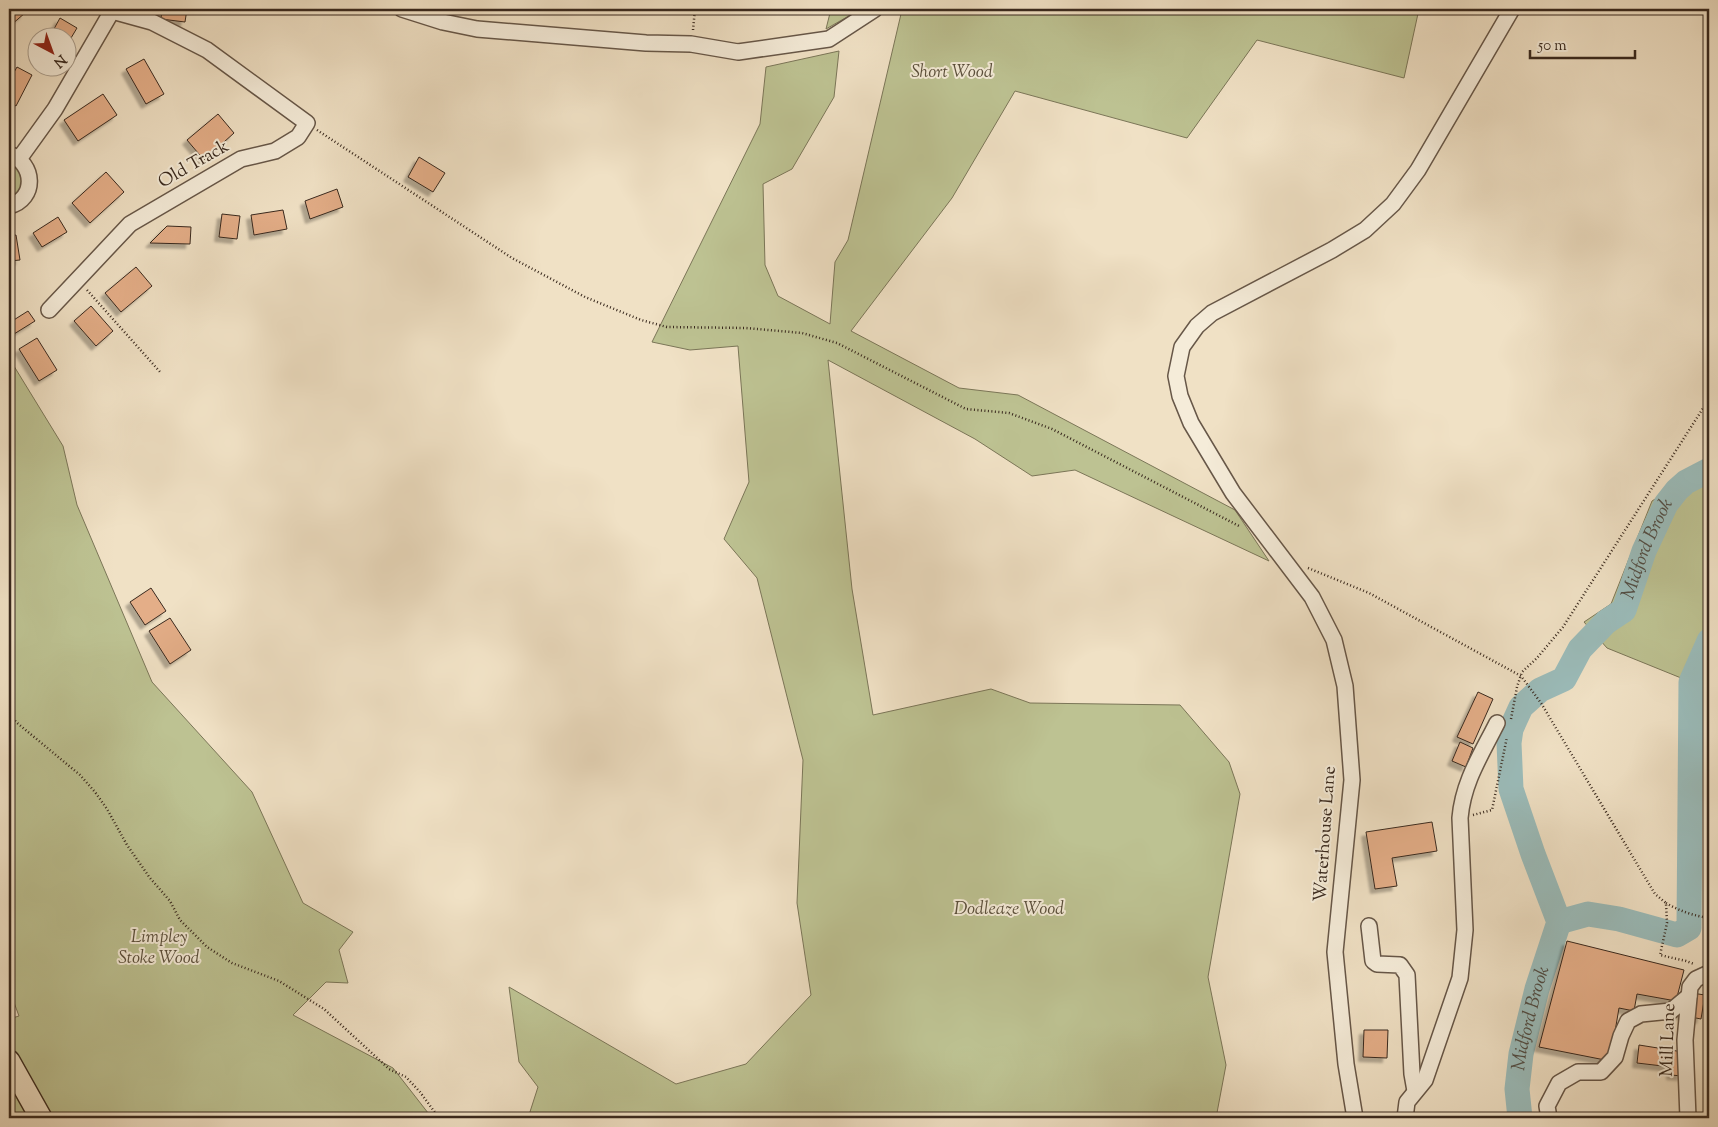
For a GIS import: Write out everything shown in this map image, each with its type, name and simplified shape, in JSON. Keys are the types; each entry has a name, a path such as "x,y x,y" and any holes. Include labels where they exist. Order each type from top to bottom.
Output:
{"highway":[{"path":"9,1061 41,1118"}],"street":[{"path":"402,9 444,22 477,29 646,43 691,44 738,52 829,39 875,9"},
{"name":"Waterhouse Lane","path":"1355,1118 1346,1064 1335,952 1352,780 1345,686 1334,640 1312,597 1233,493 1191,423 1180,396 1176,376 1182,347 1197,326 1212,313 1357,235 1393,204 1418,170 1512,9"},
{"path":"9,206 14,205 21,199 28,188 30,179 28,170 14,157 55,109 110,10 152,22 207,50 307,124"},
{"name":"Old Track","path":"49,310 130,224 240,159 275,151 298,137 307,124"},
{"path":"1404,1118 1407,1102 1425,1080 1460,978 1465,930 1461,802 1466,784 1503,724"},
{"path":"1369,926 1373,961 1376,964 1388,966 1400,965 1406,975 1412,1074 1416,1091"},
{"name":"Mill Lane","path":"1688,1118 1686,1040 1690,987 1696,979 1708,973"},
{"path":"1549,1118 1547,1106 1559,1083 1578,1072 1601,1072 1615,1057 1628,1021 1640,1014 1671,1011 1689,996"}],"path":[{"path":"691,44 695,9"},
{"path":"307,124 512,258 585,297 641,320 667,327 774,330 802,333 837,343 966,409 1009,413 1052,429 1252,532 1261,531"},
{"path":"78,279 161,373"},
{"path":"1503,724 1522,672 1537,658 1563,627 1709,399"},
{"path":"1288,566 1298,564 1368,593 1521,676 1541,703 1655,894 1673,908 1709,918"},
{"path":"9,712 16,722 80,775 95,792 107,809 131,852 170,901 180,920 207,947 232,963 279,981 324,1009 389,1069 406,1077 420,1092 439,1118"},
{"path":"1460,818 1492,810 1507,735"},
{"path":"1666,903 1666,923 1660,955 1686,961 1708,973"}],"green space":[{"path":"831,9 861,9 826,29"},
{"name":"Dodleaze Wood","path":"904,9 1419,9 1404,78 1257,40 1187,138 1015,91 952,198 851,331 959,388 1018,395 1235,510 1269,561 1075,470 1032,476 975,439 828,360 852,589 873,715 991,689 1030,703 1180,705 1229,762 1240,794 1208,977 1226,1065 1216,1118 528,1118 538,1087 519,1062 509,987 676,1084 746,1064 811,995 797,903 803,760 757,578 724,539 749,482 738,346 690,350 652,342 760,124 766,67 839,51 834,97 792,169 763,184 765,265 778,296 830,324 835,262 848,240 901,14"},
{"path":"9,162 21,175 21,186 15,195 9,198"},
{"name":"Limpley Stoke Wood","path":"9,358 63,446 77,505 152,682 252,792 303,903 353,932 339,950 348,983 326,982 293,1015 393,1068 432,1118 9,1118 9,1019 19,1016 9,989"},
{"path":"1709,472 1709,641 1691,682 1607,648 1584,622 1611,604 1652,501 1695,474"}],"building":[{"path":"9,9 22,9 25,13 11,25 9,22"},
{"path":"162,9 187,9 185,22 161,19"},
{"path":"60,18 77,28 54,28"},
{"path":"144,59 164,94 146,104 126,69"},
{"path":"17,67 28,73 28,78 30,78 16,106 9,102 9,81"},
{"path":"103,94 117,115 78,141 64,120"},
{"path":"218,114 234,133 204,160 187,140"},
{"path":"419,157 445,173 433,192 408,177"},
{"path":"106,172 124,192 90,223 72,203"},
{"path":"337,189 343,207 310,219 305,201"},
{"path":"283,210 287,229 254,235 251,215"},
{"path":"222,214 240,216 237,239 219,237"},
{"path":"58,217 67,232 42,247 33,233"},
{"path":"167,226 191,227 190,244 150,243"},
{"path":"16,235 20,260 9,261 9,236"},
{"path":"136,267 152,286 121,312 105,293"},
{"path":"91,306 113,331 96,346 74,321"},
{"path":"28,311 35,321 14,334 9,327 9,323"},
{"path":"37,338 57,370 39,381 19,349"},
{"path":"151,588 166,611 145,625 130,602"},
{"path":"170,618 191,650 170,664 149,631"},
{"path":"1478,692 1493,699 1473,744 1457,737"},
{"path":"1460,742 1473,748 1466,767 1452,761"},
{"path":"1432,822 1437,851 1392,858 1397,886 1375,889 1366,832"},
{"path":"1567,941 1684,970 1676,1001 1637,994 1634,1011 1619,1008 1610,1061 1539,1047"},
{"path":"1685,992 1705,995 1701,1019 1681,1015"},
{"path":"1364,1030 1388,1030 1387,1058 1363,1057"},
{"path":"1639,1045 1683,1052 1682,1076 1671,1075 1671,1067 1637,1063"}],"waterway":[{"name":"Midford Brook","path":"1520,1118 1517,1089 1521,1054 1537,989 1559,922 1511,789 1509,743 1511,729 1521,707 1540,690 1564,679 1580,649 1606,622 1624,610 1644,551 1666,504 1686,482 1709,470"},
{"name":"Midford Brook","path":"1559,922 1588,914 1619,919 1677,935 1689,928 1691,682 1709,641"}],"park label":[{"name":"Short Wood","path":"952,73"}]}
